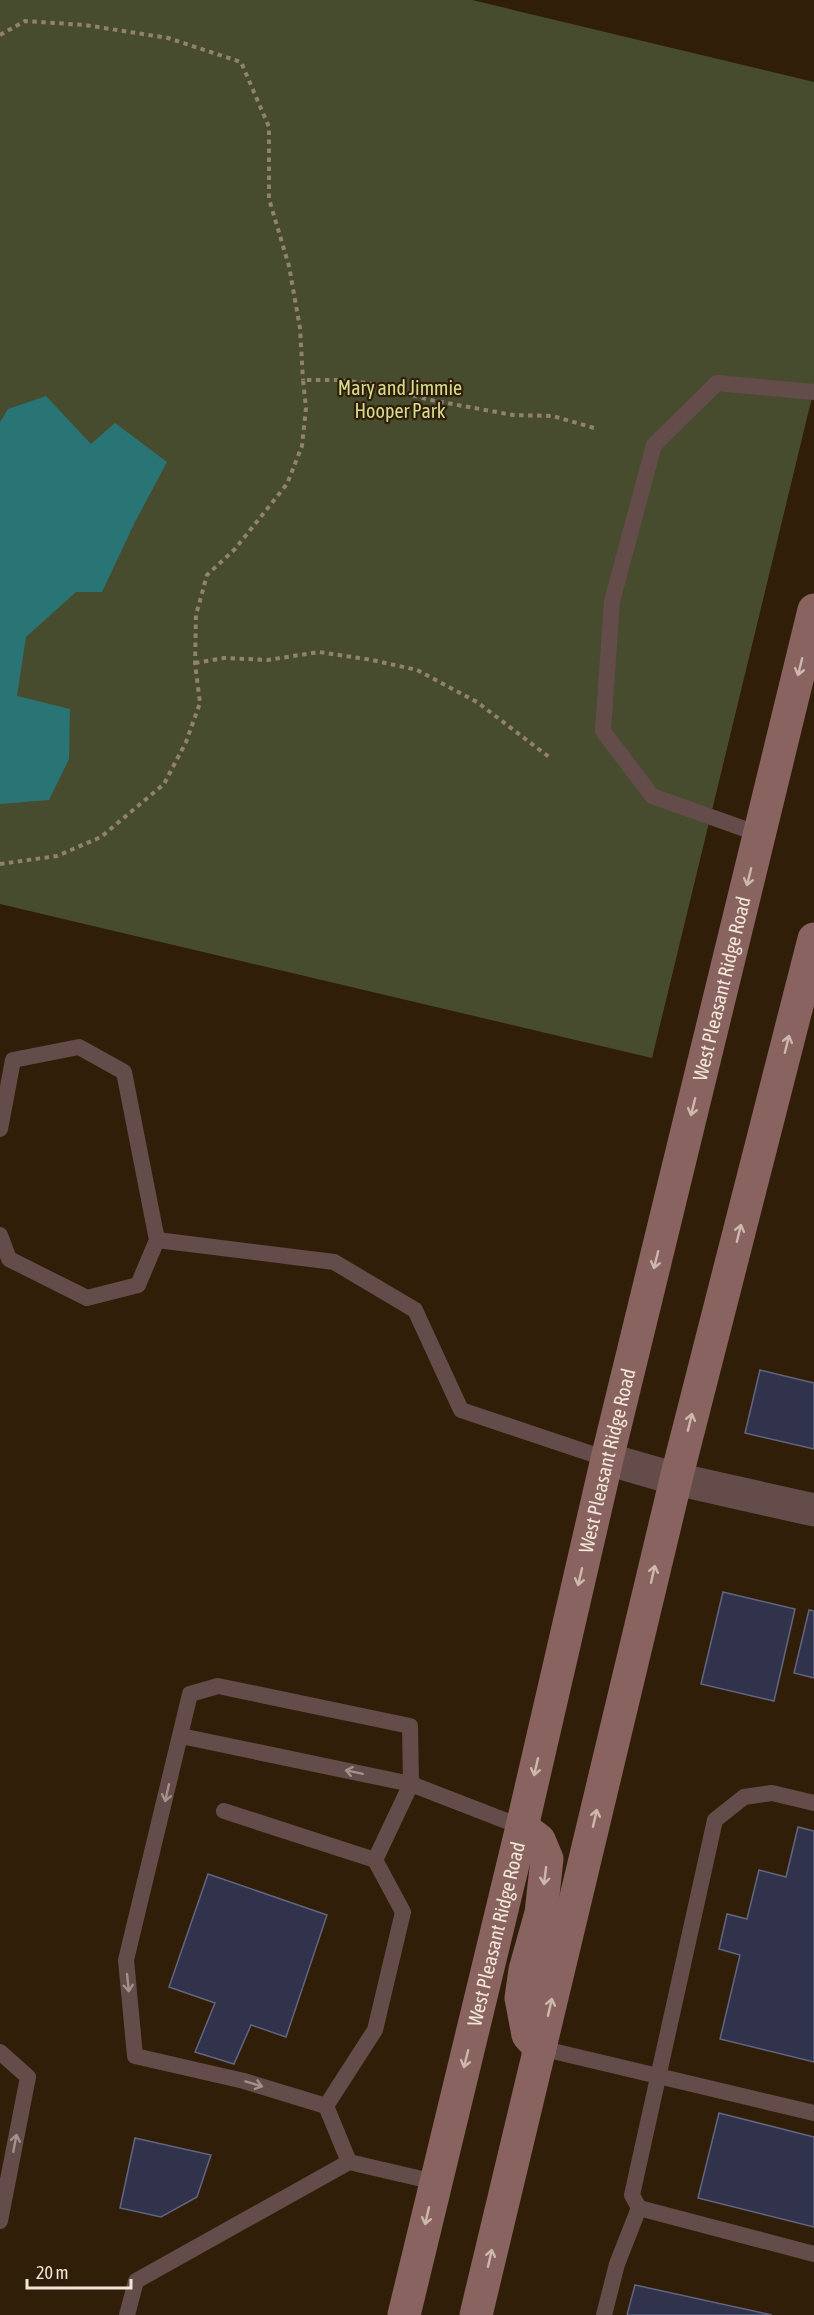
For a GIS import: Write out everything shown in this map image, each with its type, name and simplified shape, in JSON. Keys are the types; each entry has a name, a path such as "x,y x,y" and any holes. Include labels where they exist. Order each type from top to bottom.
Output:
{"street":[{"name":"West Pleasant Ridge Road","path":"404,2315 522,1827 607,1459 814,610"},
{"path":"476,2315 676,1479 814,939"},
{"path":"607,1459 676,1479 814,1510"},
{"path":"522,1827 538,1840 547,1859 541,1913 525,1970 521,1998 528,2035 540,2048"},
{"path":"387,2315 412,2278"}],"lane":[{"path":"759,834 652,796 603,731 612,601 654,445 717,383 814,392"},
{"path":"0,1129 13,1060 79,1047 124,1072 158,1240 138,1285 87,1298 9,1259 0,1235"},
{"path":"158,1240 334,1262 416,1310 461,1410 607,1459"},
{"path":"326,2106 244,2081 135,2055 126,1960 190,1694 218,1686 410,1726 411,1784 375,1860"},
{"path":"181,1736 411,1784 522,1827"},
{"path":"814,1803 772,1793 744,1797 715,1820 632,2195 639,2208 814,2254"},
{"path":"224,1811 375,1860 403,1912 375,2030 326,2106"},
{"path":"540,2048 814,2112"},
{"path":"0,2052 28,2077 0,2221"},
{"path":"326,2106 349,2162"},
{"path":"127,2315 136,2281 349,2162 435,2182"},
{"path":"604,2315 617,2264 639,2208"}],"path":[{"path":"0,35 25,21 85,25 168,38 241,62 269,127 268,198 289,266 300,328 306,408 302,446 287,484 235,549 207,575 196,615 195,663 200,704 186,742 164,784 101,837 57,856 0,864"},
{"path":"303,380 368,383 430,400 513,415 553,416 594,428"},
{"path":"195,663 224,658 268,660 319,652 417,670 477,702 549,757"}],"green space":[{"name":"Mary and Jimmie Hooper Park","path":"0,0 472,0 814,82 814,389 652,1058 0,904"}],"water":[{"path":"46,396 91,444 115,423 167,462 102,592 76,592 26,637 17,696 70,709 69,759 49,800 0,804 0,422 8,409"}],"building":[{"path":"760,1370 814,1383 814,1449 745,1433"},
{"path":"723,1592 795,1609 774,1701 701,1684"},
{"path":"809,1610 814,1611 814,1678 794,1673"},
{"path":"798,1827 814,1831 814,2062 720,2039 740,1955 719,1949 727,1914 747,1919 759,1870 786,1877"},
{"path":"208,1874 327,1915 286,2037 251,2025 234,2064 195,2052 215,2003 169,1987"},
{"path":"719,2113 814,2137 814,2227 698,2198"},
{"path":"135,2138 211,2155 197,2197 161,2217 120,2208"},
{"path":"635,2285 772,2315 627,2315"}]}
